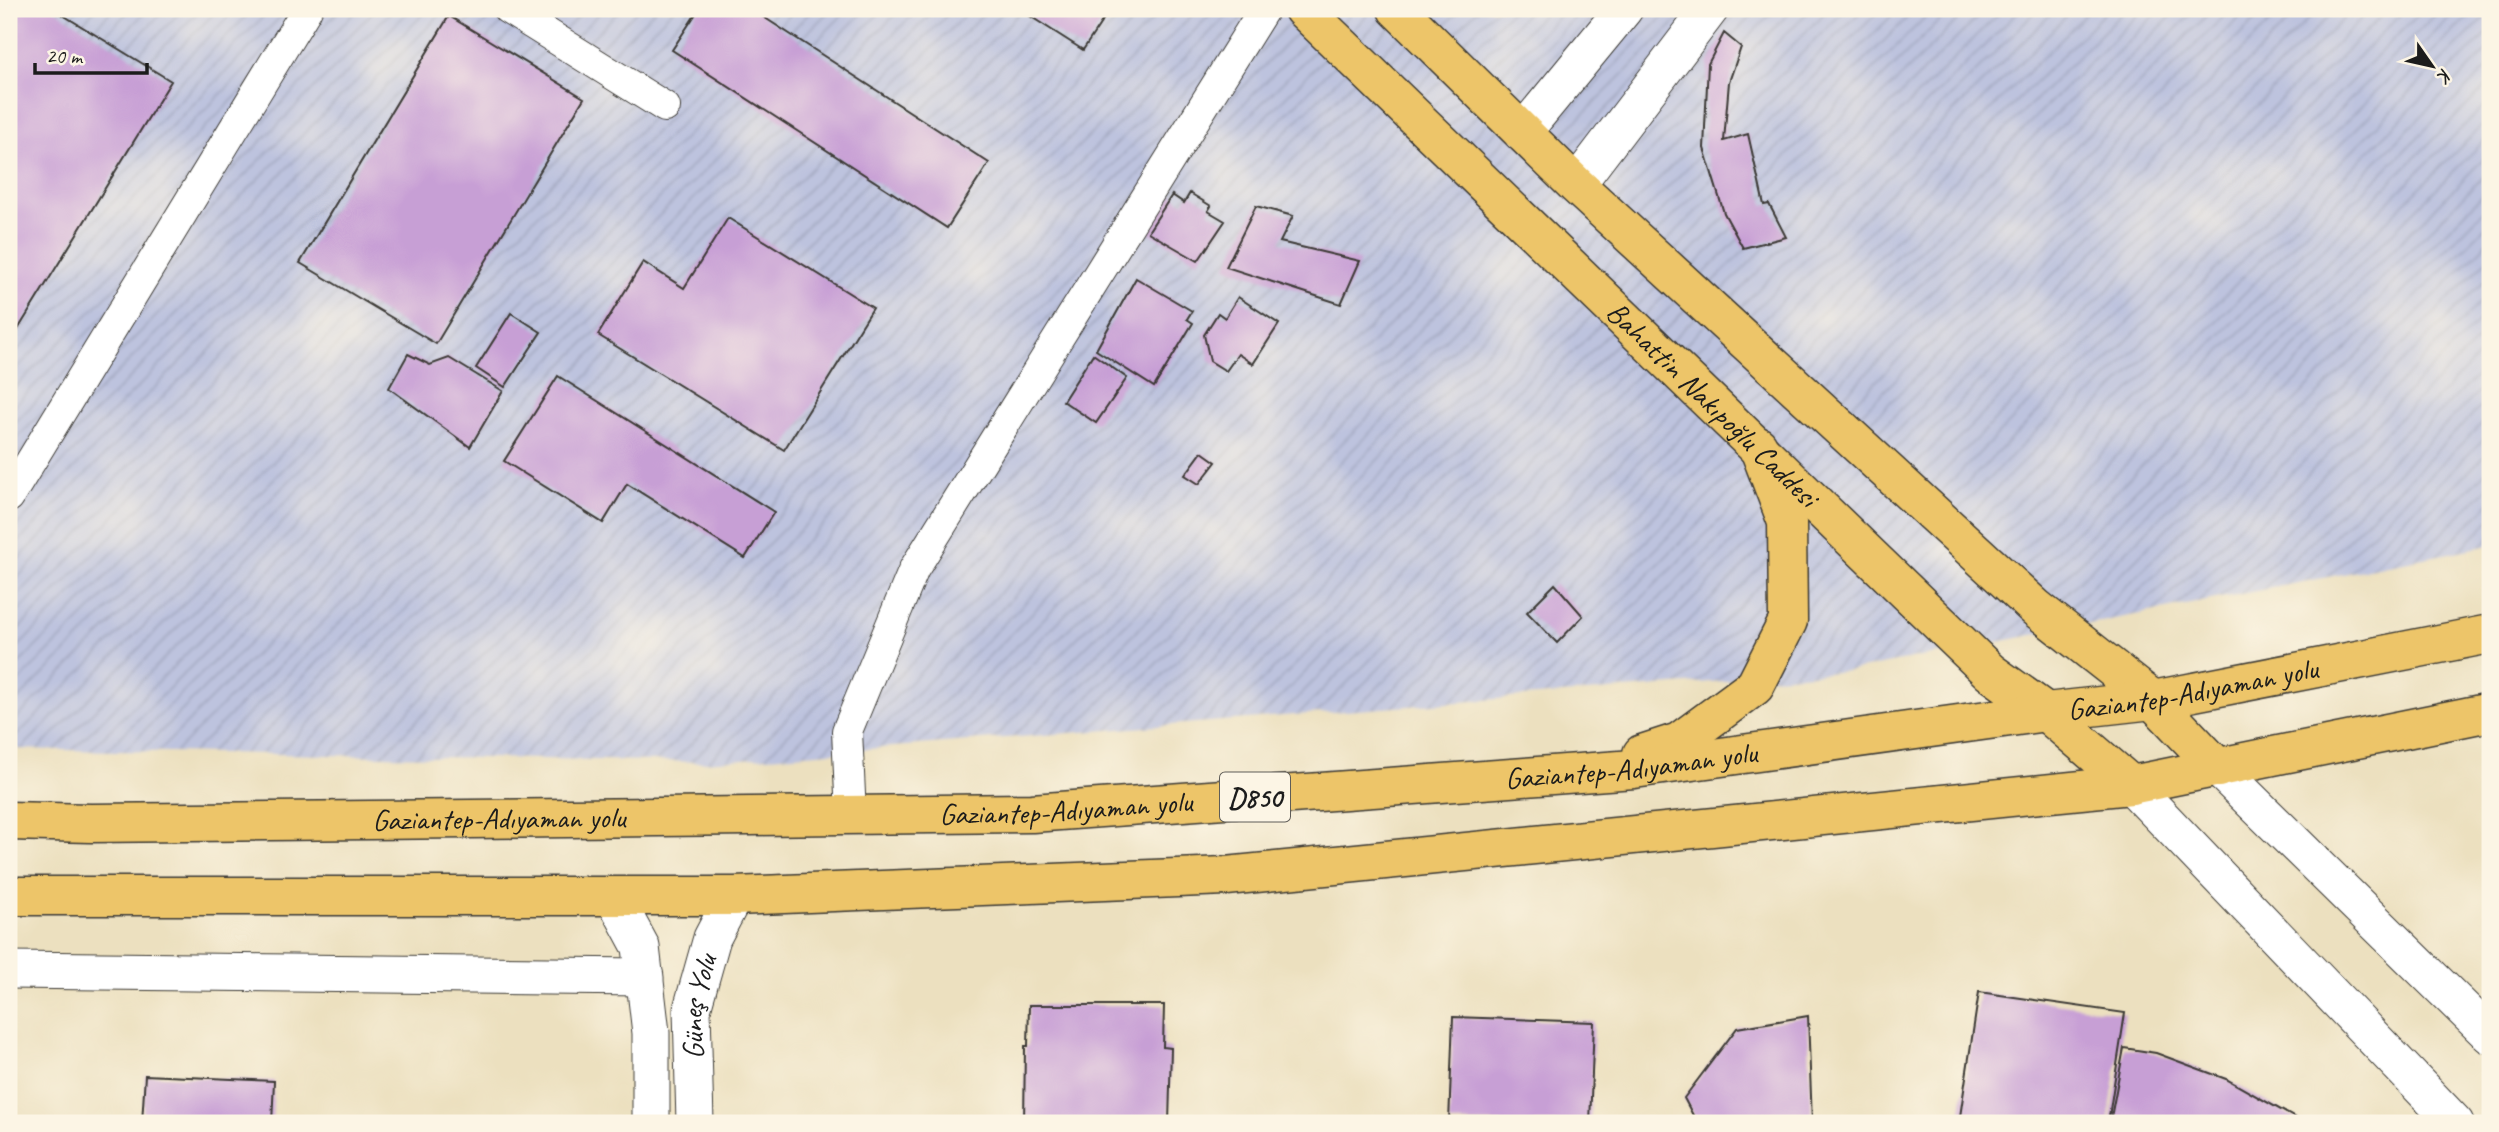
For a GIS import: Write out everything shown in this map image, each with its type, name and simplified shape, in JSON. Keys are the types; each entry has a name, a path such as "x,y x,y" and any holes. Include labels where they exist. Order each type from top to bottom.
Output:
{"main road":[{"name":"Bahattin Nakıpoğlu Caddesi","path":"1303,9 1990,672 2046,712 2131,785"},
{"path":"1397,9 1576,185 2036,608 2153,700 2218,768"},
{"path":"1590,772 1679,742 1755,686 1788,621 1787,522 1758,446"},
{"name":"Gaziantep-Adıyaman yolu","path":"9,821 1032,813 1634,769 2046,712 2153,700 2490,634"},
{"path":"9,896 734,897 1226,876 2131,785 2490,712"}],"street":[{"path":"9,497 307,9"},
{"path":"508,9 664,107"},
{"path":"852,815 847,731 914,569 1264,9"},
{"path":"1522,132 1623,9"},
{"path":"1576,185 1710,9"},
{"path":"2218,768 2490,1035"},
{"path":"2131,785 2455,1123"},
{"name":"Güneş Yolu","path":"614,897 641,947 651,1033 651,1123"},
{"name":"Güneş Yolu","path":"695,1123 692,1009 712,938 734,897"},
{"path":"9,970 645,977"}],"shaded area":[{"path":"9,9 2490,9 2490,545 1850,671 705,762 9,749"}],"building":[{"path":"9,9 53,9 171,81 9,344"},
{"path":"699,9 766,9 762,16 989,163 947,228 672,50"},
{"path":"1019,9 1110,9 1083,50"},
{"path":"449,16 584,98 436,344 300,263"},
{"path":"1724,33 1741,47 1729,82 1724,141 1748,134 1764,205 1769,204 1786,237 1743,248 1724,213 1704,148 1708,64"},
{"path":"1190,193 1211,206 1208,211 1225,221 1198,261 1148,232 1172,195 1184,203"},
{"path":"1256,206 1293,216 1280,242 1360,261 1341,304 1226,267"},
{"path":"728,218 873,308 784,450 598,335 643,262 684,288"},
{"path":"1136,278 1192,311 1187,319 1193,323 1154,387 1096,350"},
{"path":"1238,297 1279,324 1253,364 1238,354 1226,371 1210,361 1204,335 1218,313 1225,318"},
{"path":"511,313 541,332 505,387 476,368"},
{"path":"408,354 430,365 449,358 503,391 470,447 389,388"},
{"path":"1093,354 1127,378 1096,423 1063,401"},
{"path":"558,376 774,512 745,558 627,484 603,523 504,461"},
{"path":"1202,452 1216,462 1199,484 1185,475"},
{"path":"1555,584 1583,616 1557,643 1527,612"},
{"path":"1979,992 2125,1013 2108,1123 1959,1123"},
{"path":"1029,1005 1164,1005 1163,1047 1171,1048 1169,1123 1024,1123 1025,1046 1028,1046"},
{"path":"1808,1016 1812,1123 1697,1123 1684,1098 1737,1028"},
{"path":"1453,1017 1594,1022 1590,1123 1449,1123"},
{"path":"2124,1048 2156,1053 2226,1079 2304,1123 2110,1123"},
{"path":"145,1075 274,1081 272,1123 142,1123"}]}
